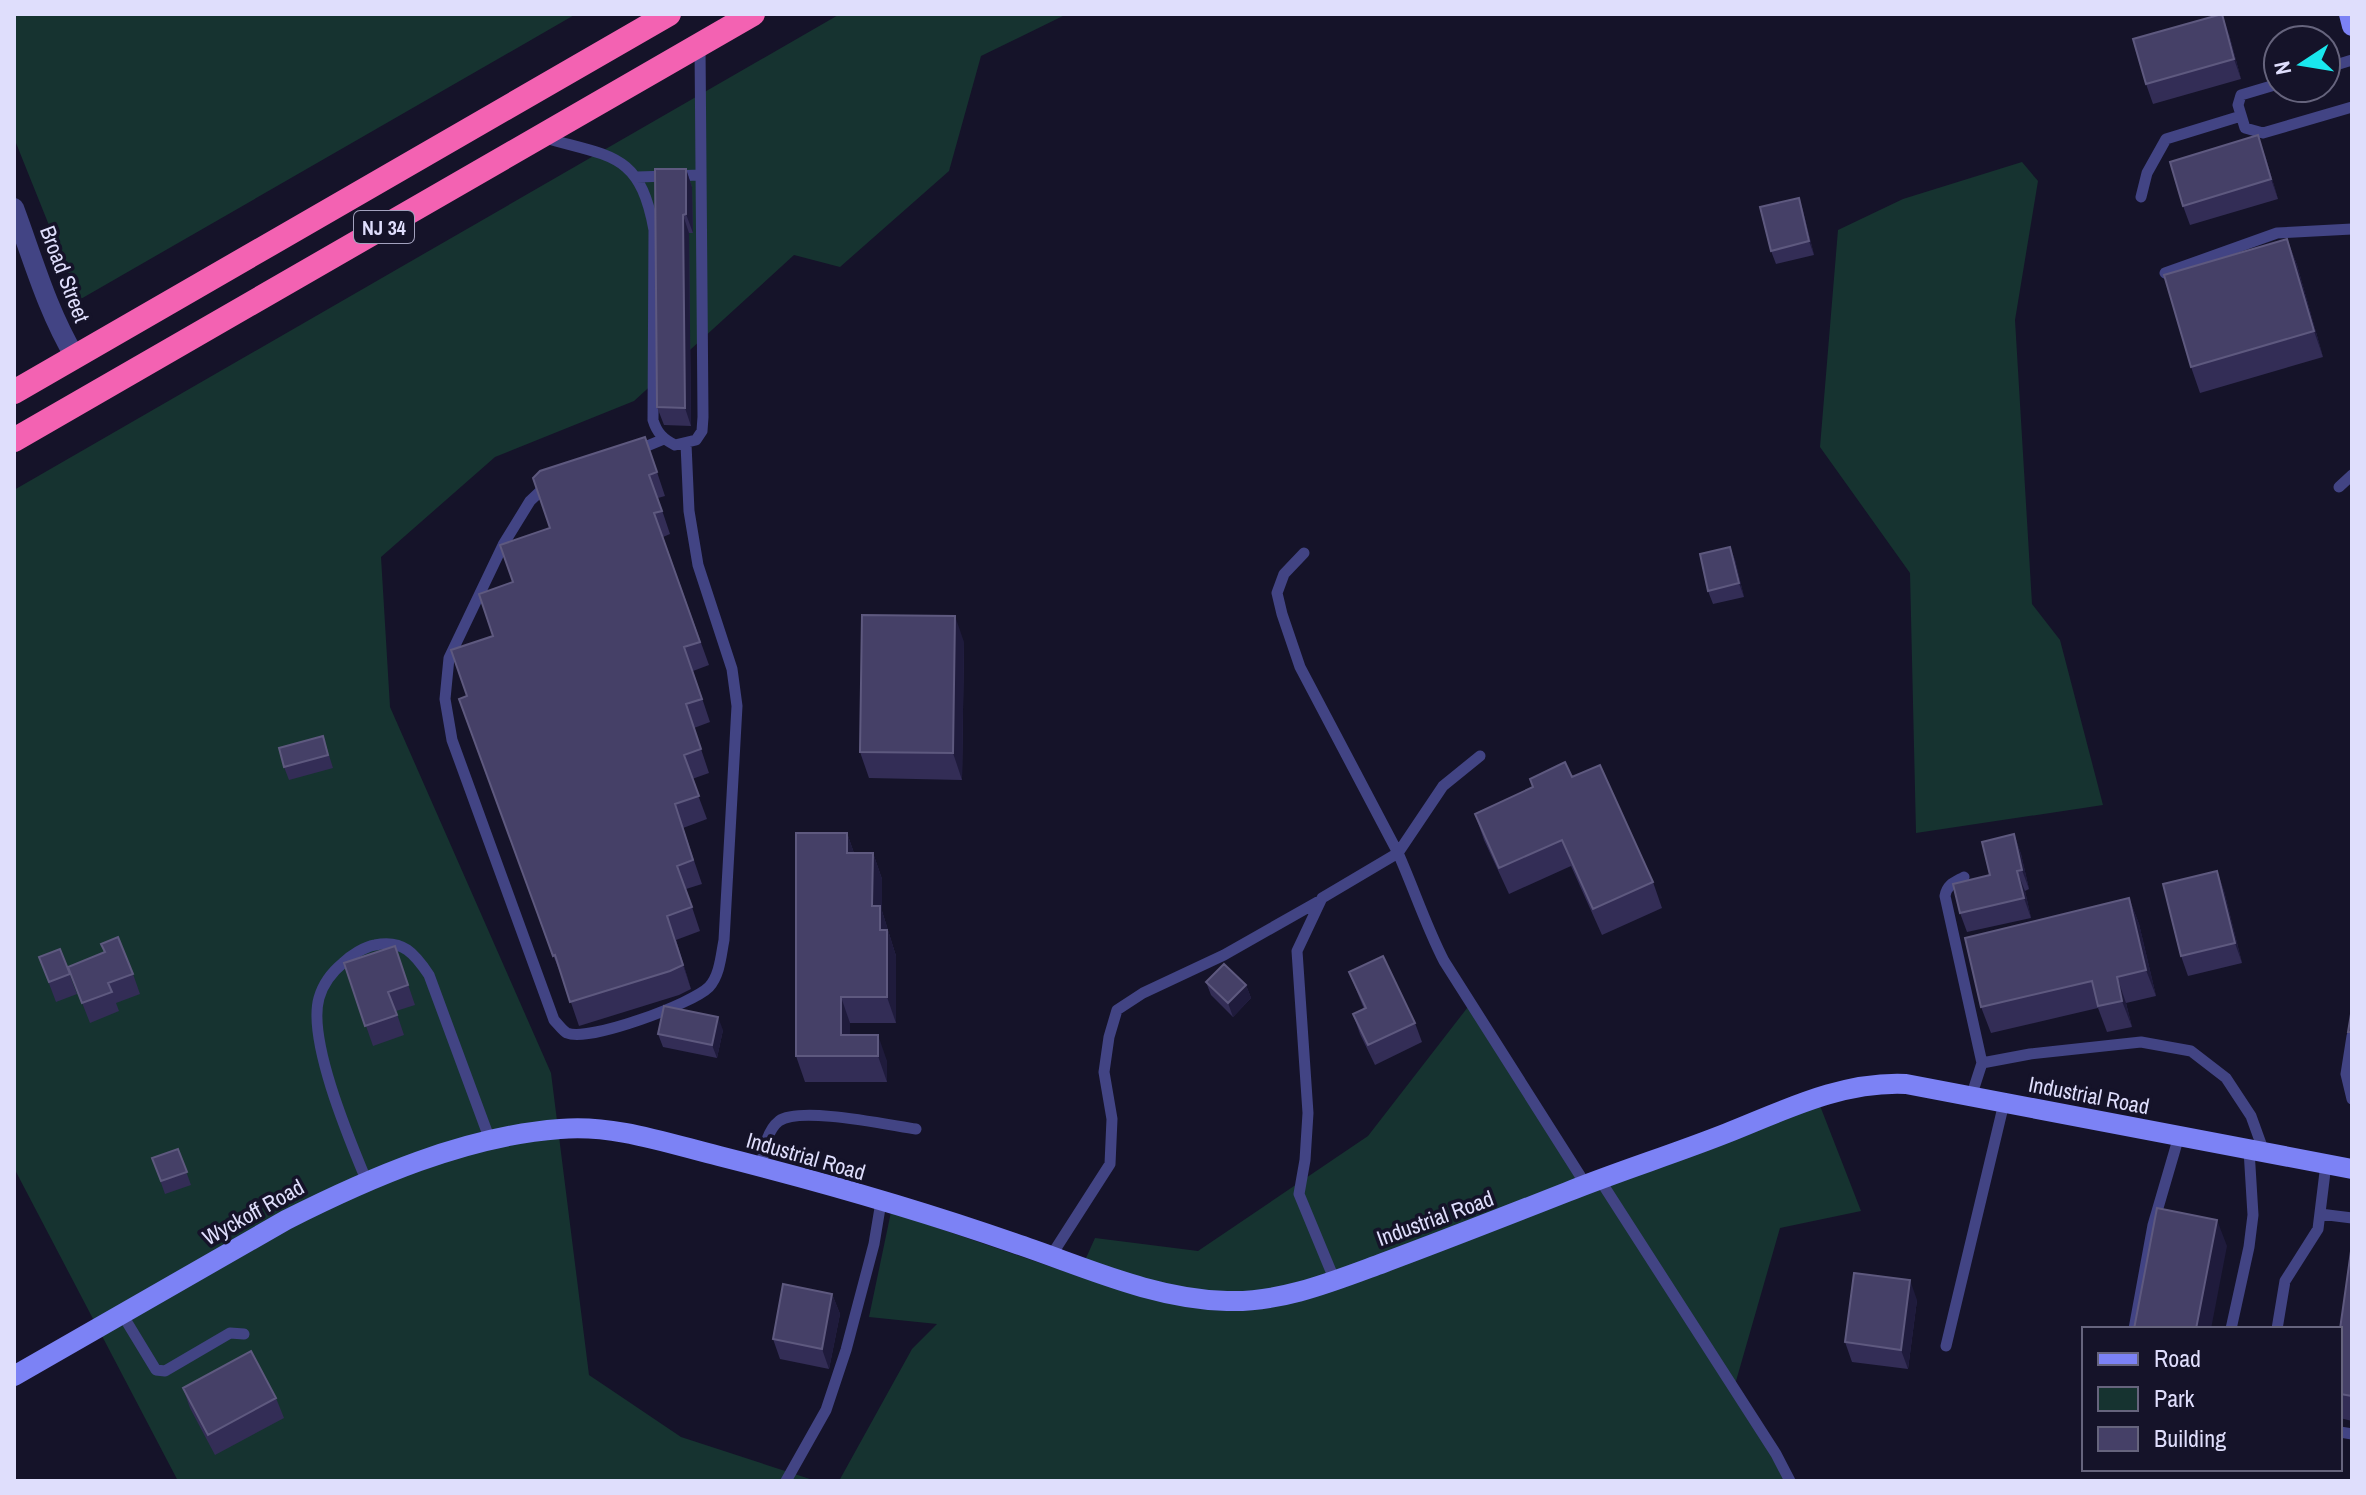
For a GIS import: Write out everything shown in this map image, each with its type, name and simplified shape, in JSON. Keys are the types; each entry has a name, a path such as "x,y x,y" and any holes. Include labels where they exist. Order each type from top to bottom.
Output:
{"highway":[{"name":"NJ 34","path":"14,392 669,14"},
{"name":"NJ 34","path":"14,440 753,14"}],"street":[{"path":"2349,14 2352,26"},
{"name":"Broad Street","path":"14,208 57,328 75,357"},
{"name":"Industrial Road","path":"534,1132 591,1128 637,1136 761,1167 946,1220 1129,1284 1213,1300 1249,1301 1335,1281 1822,1096 1867,1085 1906,1084 2352,1169"},
{"name":"Wyckoff Road","path":"14,1376 286,1220 367,1182 462,1147 511,1134 534,1132"}],"lane":[{"path":"540,137 621,161 637,177 649,203 654,230 653,420 664,439 675,445 696,440 702,431 703,417 700,45"},
{"path":"2262,89 2241,95 2238,105 2245,128 2263,133 2352,107"},
{"path":"2141,197 2147,173 2166,139 2241,116"},
{"path":"637,177 701,175"},
{"path":"2165,273 2277,233 2352,229"},
{"path":"620,456 664,439"},
{"path":"561,479 546,485 530,501 503,545 449,658 445,699 452,740 554,1020 566,1033 585,1035 602,1032 686,1002 711,984 720,966 737,706 732,669 698,565 689,511 686,444"},
{"path":"2339,487 2352,475"},
{"path":"1304,553 1284,574 1277,593 1300,667 1398,853 1425,923 1444,961 1768,1442 1790,1481"},
{"path":"1051,1256 1110,1164 1112,1119 1104,1072 1117,1010 1143,993 1224,955 1398,853 1443,786 1480,756"},
{"path":"1964,877 1951,884 1945,896 1982,1063 1971,1097"},
{"path":"1321,900 1297,951 1308,1113 1299,1194 1335,1281"},
{"path":"367,1182 324,1064 318,1028 318,1000 331,974 351,956 374,945 398,944 415,955 429,975 490,1140"},
{"path":"2352,1036 2346,1074 2352,1099"},
{"path":"1982,1063 2030,1054 2141,1042 2191,1051 2226,1078 2251,1116 2257,1151 2249,1247 2231,1327"},
{"path":"1946,1346 2004,1103"},
{"path":"761,1167 768,1136 778,1122 794,1115 916,1129"},
{"path":"2134,1327 2153,1225 2179,1136"},
{"path":"2277,1327 2285,1281 2318,1229 2326,1164"},
{"path":"786,1481 826,1410 866,1275 881,1202"},
{"path":"2320,1214 2352,1218"},
{"path":"122,1314 156,1370 165,1371 230,1333 244,1334"}],"green space":[{"path":"14,14 576,14 79,300 14,138"},
{"path":"840,14 1067,14 981,56 949,171 840,267 794,255 634,401 495,457 381,557 390,707 551,1073 589,1375 681,1437 816,1481 178,1481 14,1168 14,490"},
{"path":"2022,162 2038,181 2015,320 2032,604 2060,640 2103,805 1916,833 1910,573 1820,447 1838,230 1903,199"},
{"path":"1471,1003 1584,1186 1817,1098 1861,1211 1780,1228 1734,1388 1790,1481 839,1481 912,1349 937,1324 869,1317 891,1212 1078,1276 1095,1238 1198,1251 1368,1136"}],"building":[{"path":"2222,14 2234,59 2146,84 2133,39"},
{"path":"2258,135 2271,179 2183,206 2170,162"},
{"path":"655,169 686,169 686,214 683,215 685,408 657,407"},
{"path":"1799,198 1809,241 1771,251 1760,207"},
{"path":"2287,239 2314,331 2191,367 2164,275"},
{"path":"645,437 657,472 649,475 662,511 654,513 700,642 684,647 702,699 686,704 701,749 684,755 699,796 675,804 693,860 677,866 692,907 667,916 683,965 570,1002 459,699 467,696 451,650 493,636 479,594 513,582 500,545 550,528 533,478 540,471"},
{"path":"1730,547 1739,583 1708,591 1700,554"},
{"path":"862,615 955,616 953,753 860,752"},
{"path":"323,736 328,755 284,767 279,748"},
{"path":"1565,762 1572,777 1600,765 1653,882 1593,909 1562,840 1499,868 1475,814 1533,787 1530,779"},
{"path":"796,833 847,833 847,853 873,853 872,906 880,906 880,930 887,930 887,997 841,997 841,1035 878,1035 878,1056 796,1056"},
{"path":"2014,834 2022,870 2017,871 2024,898 1960,913 1953,884 1990,875 1982,842"},
{"path":"2217,871 2235,943 2181,956 2163,884"},
{"path":"2129,898 2146,970 2117,977 2122,1001 2098,1006 2092,981 1981,1007 1965,938"},
{"path":"118,937 133,974 108,983 112,992 82,1003 68,967 105,952 101,944"},
{"path":"395,946 408,985 388,992 397,1015 365,1026 344,963"},
{"path":"60,949 70,974 49,982 39,957"},
{"path":"1383,956 1415,1023 1368,1045 1353,1014 1366,1008 1349,972"},
{"path":"1224,964 1246,985 1228,1003 1206,982"},
{"path":"664,1006 718,1017 712,1045 658,1034"},
{"path":"2352,1008 2352,1032 2348,1032"},
{"path":"178,1149 187,1172 161,1181 152,1158"},
{"path":"2157,1208 2217,1220 2196,1327 2134,1327"},
{"path":"2351,1251 2352,1396 2342,1394 2340,1327"},
{"path":"1854,1273 1910,1280 1901,1350 1845,1342"},
{"path":"783,1284 832,1294 822,1349 773,1339"},
{"path":"251,1351 276,1398 208,1435 183,1388"}]}
